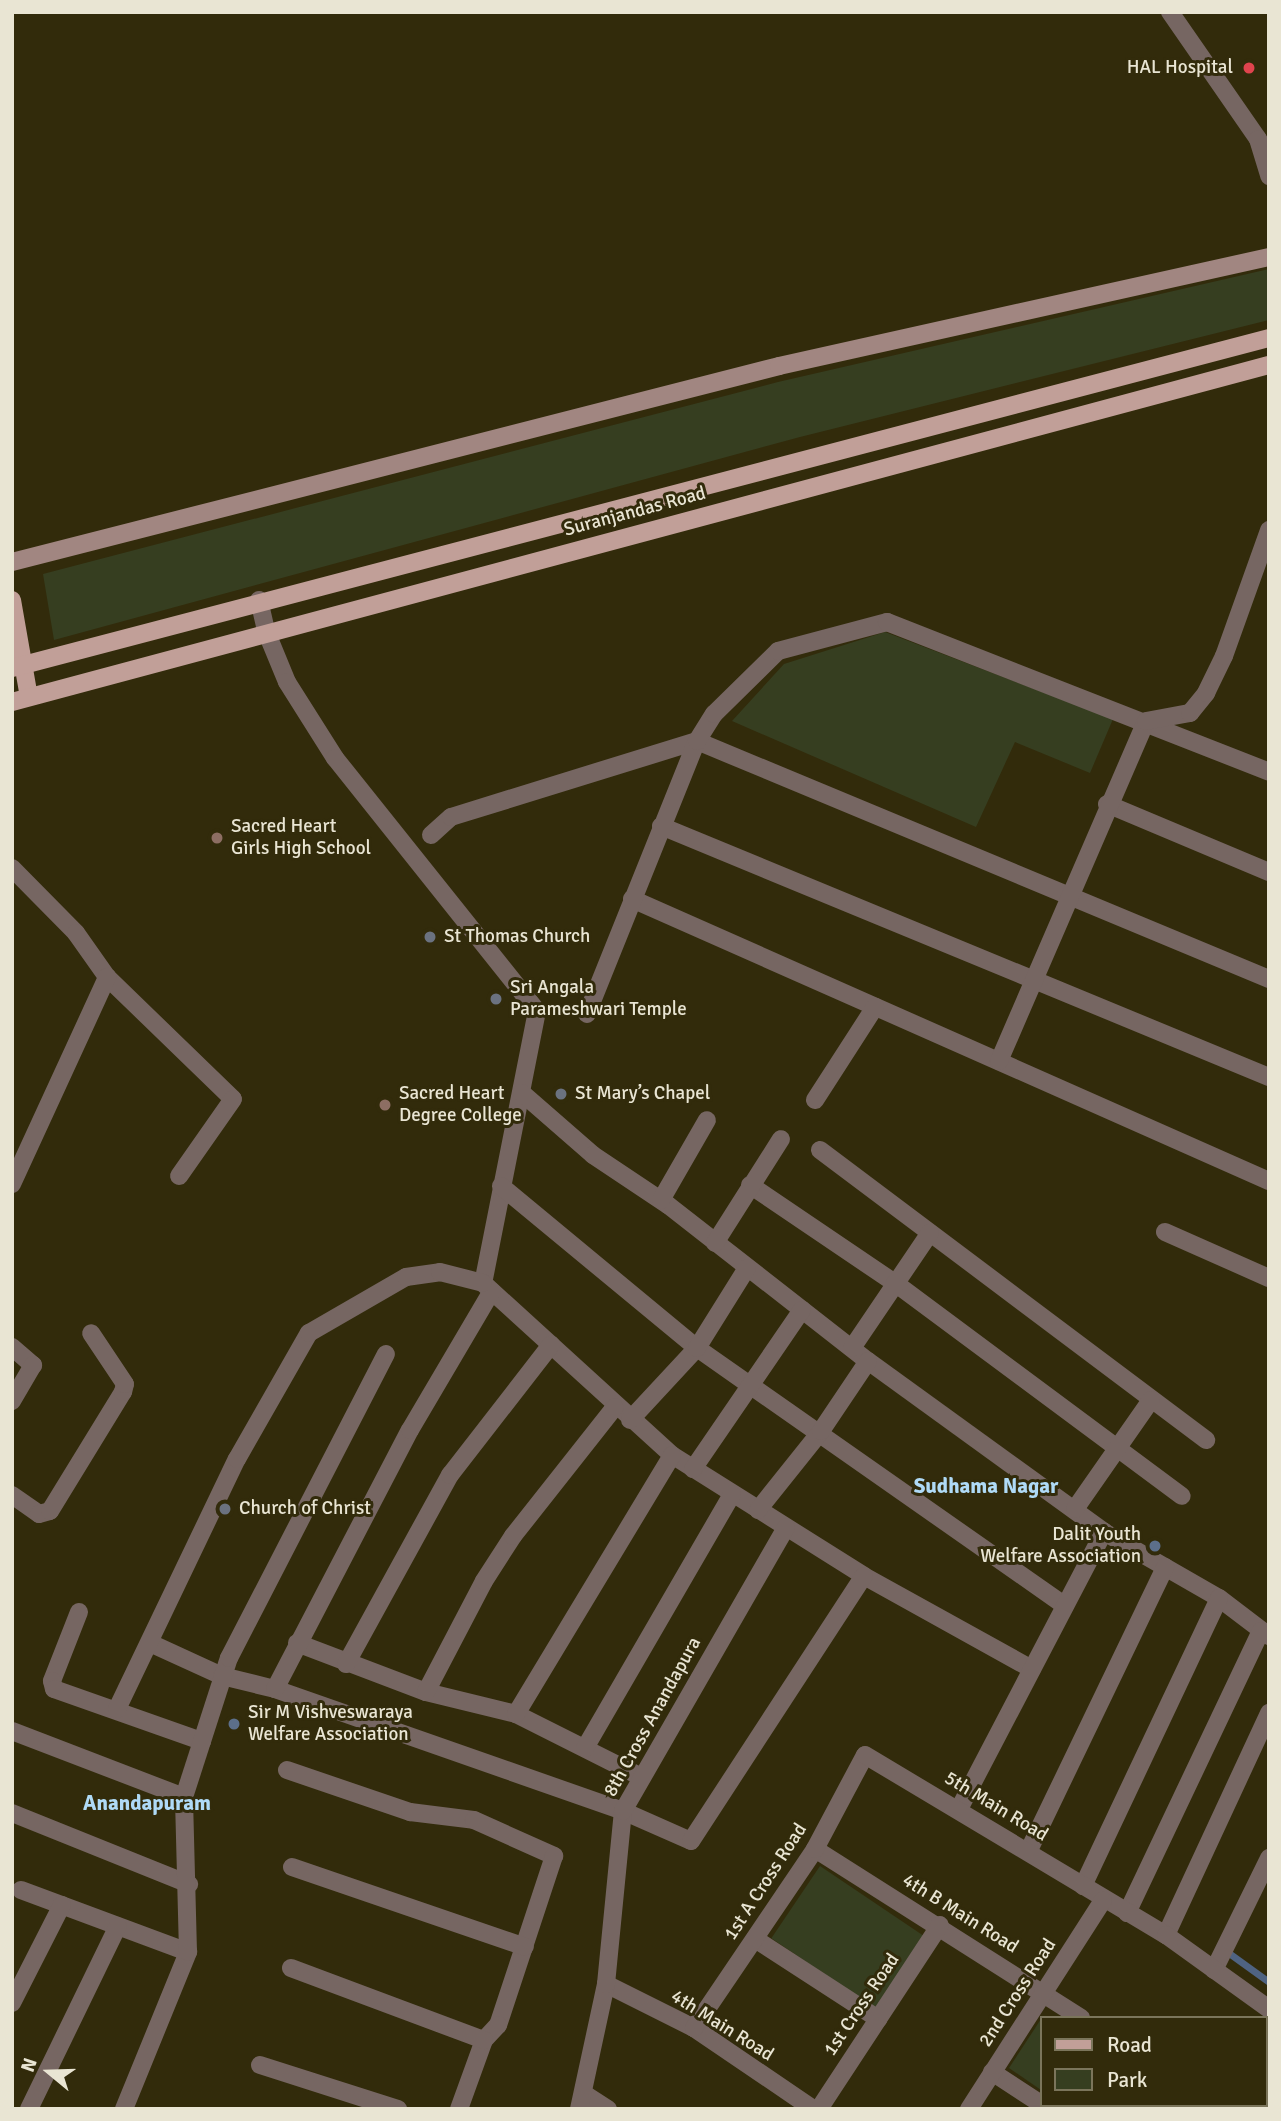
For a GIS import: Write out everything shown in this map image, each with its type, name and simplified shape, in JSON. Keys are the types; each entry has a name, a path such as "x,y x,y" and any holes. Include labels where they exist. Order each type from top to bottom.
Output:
{"main road":[{"name":"Suranjandas Road","path":"19,666 259,600 1269,338"},
{"name":"Suranjandas Road","path":"21,700 266,631 1269,365"},
{"path":"12,600 21,700"}],"street":[{"path":"1170,12 1258,139 1269,176"},
{"path":"12,562 779,366 1269,257"},
{"path":"1146,720 1191,713 1206,693 1224,656 1269,530"},
{"path":"259,600 266,631 287,682 335,758 537,1011 501,1185 488,1287 275,1689"},
{"path":"587,1014 697,741 714,714 778,651 887,622 1146,720 1269,772"},
{"path":"999,1061 1107,804 1146,720"},
{"path":"431,835 451,817 697,741 1269,979"},
{"path":"1107,804 1269,872"},
{"path":"661,826 1269,1077"},
{"path":"13,871 76,933 107,977 233,1099 178,1176"},
{"path":"632,899 1269,1181"},
{"path":"12,1184 107,977"},
{"path":"816,1100 876,1007"},
{"path":"522,1093 593,1154 661,1200 867,1362 1104,1532 1219,1598 1265,1633 1127,1913"},
{"path":"661,1200 707,1120"},
{"path":"715,1242 781,1139"},
{"path":"820,1150 1206,1440"},
{"path":"501,1185 697,1348 821,1431 1065,1606"},
{"path":"750,1185 895,1283 1116,1450 1182,1496"},
{"path":"1165,1232 1269,1278"},
{"path":"852,1348 930,1233"},
{"path":"630,1420 697,1348 747,1268"},
{"path":"117,1709 237,1459 309,1334 406,1278 440,1272 488,1287 615,1408 672,1455 863,1576 1032,1669"},
{"path":"693,1469 802,1310"},
{"path":"12,1495 39,1514 50,1511 123,1392 125,1384 91,1333"},
{"path":"346,1664 450,1475 551,1345"},
{"path":"12,1347 33,1365 12,1401"},
{"path":"124,2109 188,1952 189,1884 184,1797 222,1676 242,1628 386,1354"},
{"path":"758,1510 821,1431 867,1362"},
{"path":"1075,1509 1151,1400"},
{"path":"426,1692 484,1581 513,1536 615,1408"},
{"path":"516,1714 672,1455"},
{"path":"585,1748 732,1494"},
{"name":"8th Cross Anandapura","path":"581,2101 606,1984 623,1811 786,1528"},
{"path":"959,1809 1104,1532"},
{"path":"1028,1850 1165,1567"},
{"path":"150,1643 222,1676 275,1689 623,1811 691,1841 863,1576"},
{"path":"1083,1886 1219,1598"},
{"path":"79,1612 52,1681 54,1689 202,1741"},
{"path":"297,1643 346,1664 426,1692 516,1714 641,1777"},
{"path":"1166,1935 1269,1713"},
{"path":"12,1731 184,1797"},
{"name":"5th Main Road","path":"865,1755 1028,1850 1103,1900 1166,1935 1269,2009"},
{"name":"1st A Cross Road","path":"694,2028 815,1849 865,1755"},
{"path":"287,1770 410,1812 474,1820 554,1856 498,2025 484,2040 459,2109"},
{"path":"12,1813 189,1884"},
{"name":"4th B Main Road","path":"815,1849 1078,2016"},
{"path":"1214,1970 1269,1857"},
{"path":"292,1867 525,1947"},
{"path":"21,1890 188,1952"},
{"name":"2nd Cross Road","path":"969,2109 1103,1900"},
{"path":"12,2003 62,1905"},
{"path":"29,2109 118,1926"},
{"name":"1st Cross Road","path":"819,2109 940,1926"},
{"path":"755,1939 878,2018"},
{"path":"291,1968 484,2040"},
{"name":"4th Main Road","path":"606,1984 694,2028 813,2109"},
{"path":"260,2065 398,2109"},
{"path":"992,2072 1040,2104"},
{"path":"581,2101 608,2109"}],"green space":[{"path":"1269,269 1269,320 800,437 54,640 43,574 778,382"},
{"path":"885,632 1113,719 1090,773 1015,742 976,827 732,721 784,664"},
{"path":"820,1866 926,1938 877,2010 771,1938"},
{"path":"1040,2021 1040,2089 1009,2068"},
{"path":"1064,2107 1193,2107 1193,2109"}],"waterway":[{"path":"1226,1951 1269,1982"}],"place":[{"name":"HAL Hospital","path":"1249,68"},
{"name":"Sacred Heart Girls High School","path":"217,838"},
{"name":"St Thomas Church","path":"430,937"},
{"name":"Sri Angala Parameshwari Temple","path":"496,999"},
{"name":"St Mary’s Chapel","path":"561,1094"},
{"name":"Sacred Heart Degree College","path":"385,1105"},
{"name":"Church of Christ","path":"225,1509"},
{"name":"Dalit Youth Welfare Association","path":"1155,1546"},
{"name":"Sir M Vishveswaraya Welfare Association","path":"234,1724"}],"district":[{"name":"Sudhama Nagar","path":"986,1486"},
{"name":"Anandapuram","path":"147,1803"}]}
